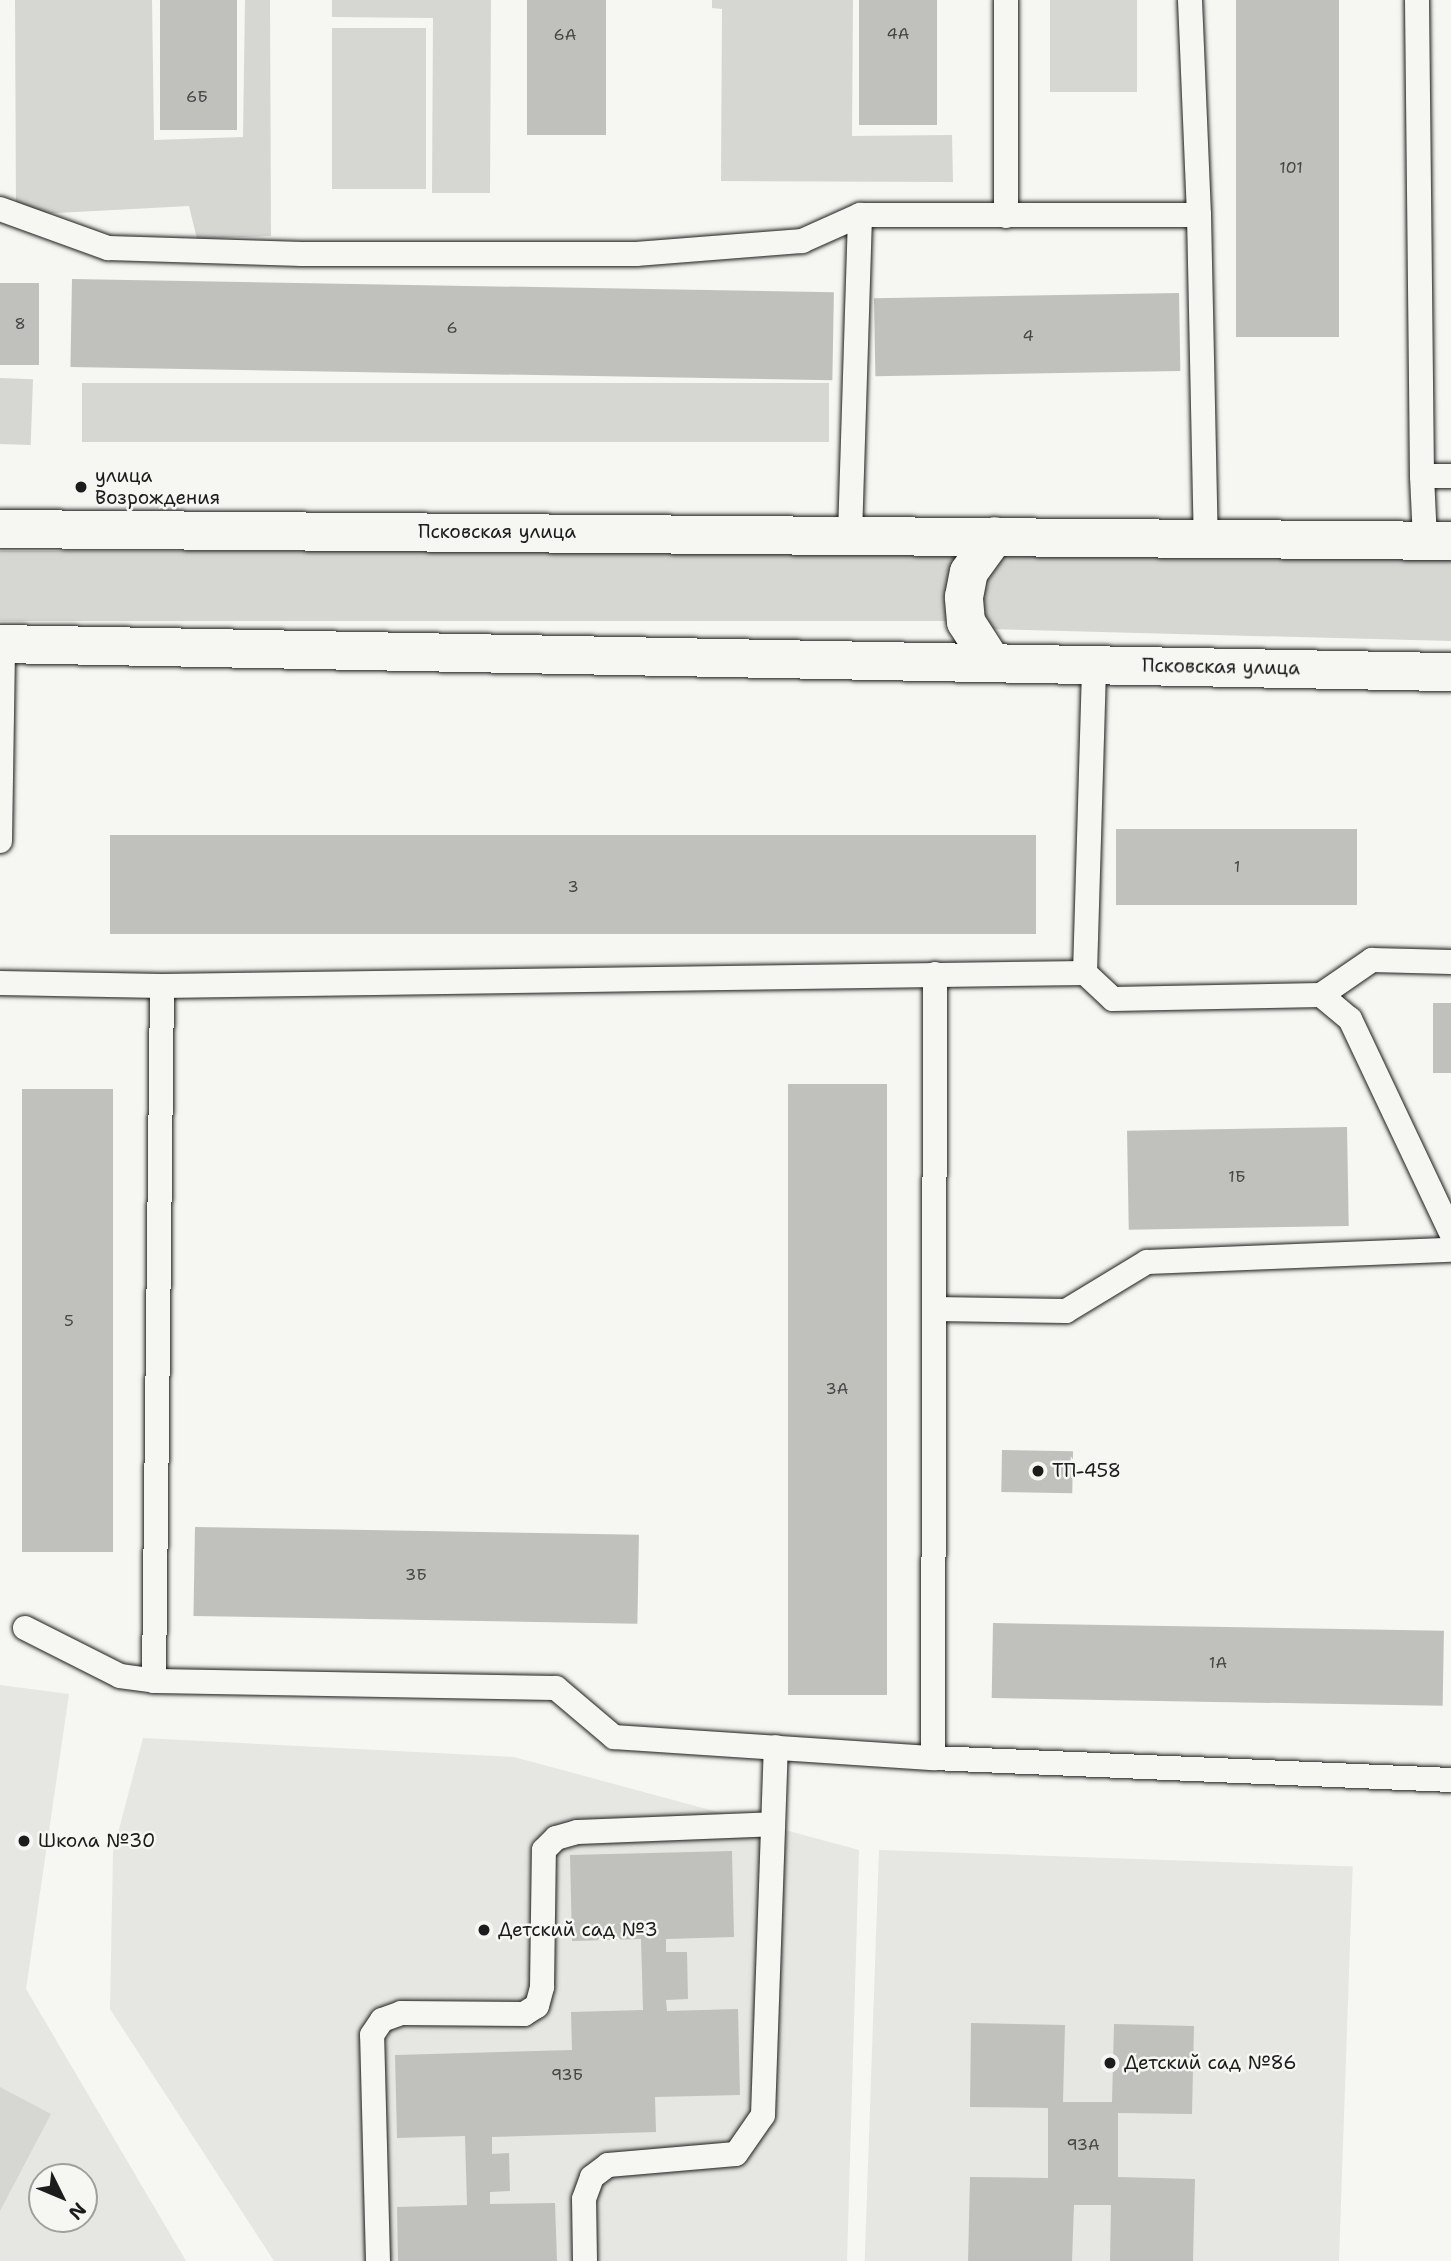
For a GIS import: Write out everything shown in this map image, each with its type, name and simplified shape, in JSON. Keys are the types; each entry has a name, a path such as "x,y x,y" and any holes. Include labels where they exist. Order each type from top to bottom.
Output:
{"street":[{"name":"Псковская улица","path":"0,529 1438,540"},
{"path":"990,661 966,622 964,597 969,572 995,536"},
{"name":"Псковская улица","path":"1,644 1451,672"}],"lane":[{"path":"1006,0 1006,216"},
{"path":"1190,0 1199,215 1206,538"},
{"path":"1417,0 1422,476 1438,540"},
{"path":"0,209 108,248 302,254 636,254 802,241 860,215 1199,215"},
{"path":"850,535 860,215"},
{"path":"1422,476 1451,476"},
{"path":"0,841 1,644"},
{"path":"1085,973 1094,664"},
{"path":"0,982 162,986 1085,973 1113,999 1321,995 1372,960 1451,962"},
{"path":"933,1758 935,974"},
{"path":"154,1681 162,986"},
{"path":"1321,995 1350,1019 1451,1233"},
{"path":"935,1309 1066,1311 1147,1262 1451,1250"},
{"path":"25,1628 120,1676 154,1681 556,1688 614,1737 933,1758 1451,1780"},
{"path":"585,2261 584,2199 592,2177 608,2165 736,2154 762,2115 776,1747"},
{"path":"378,2261 372,2035 382,2020 401,2013 524,2014 537,2006 542,1987 544,1850 556,1838 577,1832 773,1825"}],"shaded area":[{"path":"15,0 152,0 154,140 243,137 245,0 270,0 271,236 197,239 189,206 38,214 16,206"},
{"path":"332,0 491,0 490,193 432,193 433,18 332,17"},
{"path":"712,0 853,0 852,136 952,135 953,182 721,181 722,9 712,8"},
{"path":"1050,0 1137,0 1137,92 1050,92"},
{"path":"332,28 426,28 426,189 332,189"},
{"path":"0,378 33,379 31,445 0,444"},
{"path":"82,383 829,383 829,442 82,442"},
{"path":"0,551 968,551 968,621 0,621"},
{"path":"1451,555 1451,641 986,629 973,585 985,556"},
{"name":"Школа №30","path":"0,1685 69,1694 26,1989 186,2261 0,2261"},
{"name":"Детский сад №3","path":"143,1738 514,1757 859,1850 847,2261 274,2261 110,2009 113,1852"},
{"name":"Детский сад №86","path":"879,1850 1353,1867 1339,2261 865,2261"},
{"path":"0,2087 51,2114 0,2211"}],"building":[{"path":"160,0 237,0 237,130 160,130"},
{"path":"527,0 606,0 606,135 527,135"},
{"path":"859,0 937,0 937,125 859,125"},
{"path":"1236,0 1339,0 1339,337 1236,337"},
{"path":"72,279 834,292 832,380 70,367"},
{"path":"0,283 39,283 39,365 0,365"},
{"path":"1179,293 1180,371 875,376 874,298"},
{"path":"1116,829 1357,829 1357,905 1116,905"},
{"path":"110,835 1036,835 1036,934 110,934"},
{"path":"1433,1003 1451,1003 1451,1073 1433,1073"},
{"path":"788,1084 887,1084 887,1695 788,1695"},
{"path":"22,1089 113,1089 113,1552 22,1552"},
{"path":"1347,1127 1349,1226 1129,1230 1127,1131"},
{"name":"ТП-458","path":"1002,1450 1073,1451 1072,1493 1001,1492"},
{"path":"195,1527 639,1535 637,1624 193,1616"},
{"path":"993,1623 1444,1631 1443,1706 992,1698"},
{"path":"732,1851 734,1937 666,1939 666,1952 687,1952 688,1999 666,2000 667,2011 738,2009 740,2095 655,2097 656,2132 492,2137 492,2154 509,2153 510,2191 490,2192 490,2204 555,2203 557,2261 398,2261 397,2207 467,2205 465,2136 397,2138 395,2055 572,2050 571,2012 643,2010 641,1939 572,1941 570,1855"},
{"path":"971,2023 1065,2025 1063,2102 1112,2102 1114,2024 1194,2026 1192,2114 1118,2113 1118,2177 1195,2179 1193,2261 1110,2261 1111,2205 1074,2205 1072,2261 968,2261 970,2177 1048,2178 1048,2108 970,2107"}],"place":[{"name":"улица Возрождения","path":"81,487"},
{"name":"ТП-458","path":"1038,1471"},
{"name":"Школа №30","path":"24,1841"},
{"name":"Детский сад №3","path":"484,1930"},
{"name":"Детский сад №86","path":"1110,2063"}]}
